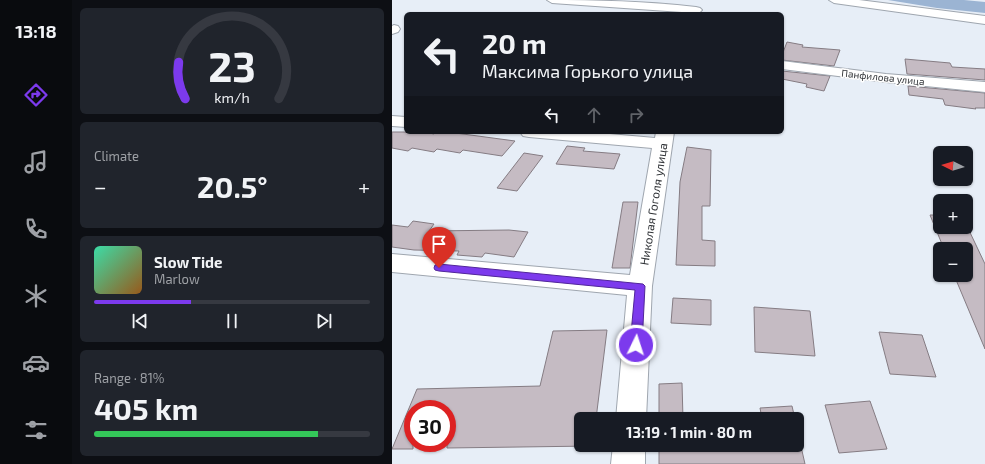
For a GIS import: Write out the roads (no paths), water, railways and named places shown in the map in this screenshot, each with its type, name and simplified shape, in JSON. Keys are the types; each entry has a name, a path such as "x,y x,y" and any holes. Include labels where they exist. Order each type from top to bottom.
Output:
{"street":[{"path":"552,0 697,8"},
{"path":"834,0 985,20"},
{"name":"Панфилова улица","path":"784,65 886,78 985,87"},
{"path":"392,120 404,122"},
{"path":"574,134 664,138"},
{"name":"Николая Гоголя улица","path":"631,412 640,286 664,138"},
{"path":"392,263 640,286"},
{"path":"628,464 629,452"}],"water":[{"path":"888,0 964,0 985,2 985,13 937,8"}]}
